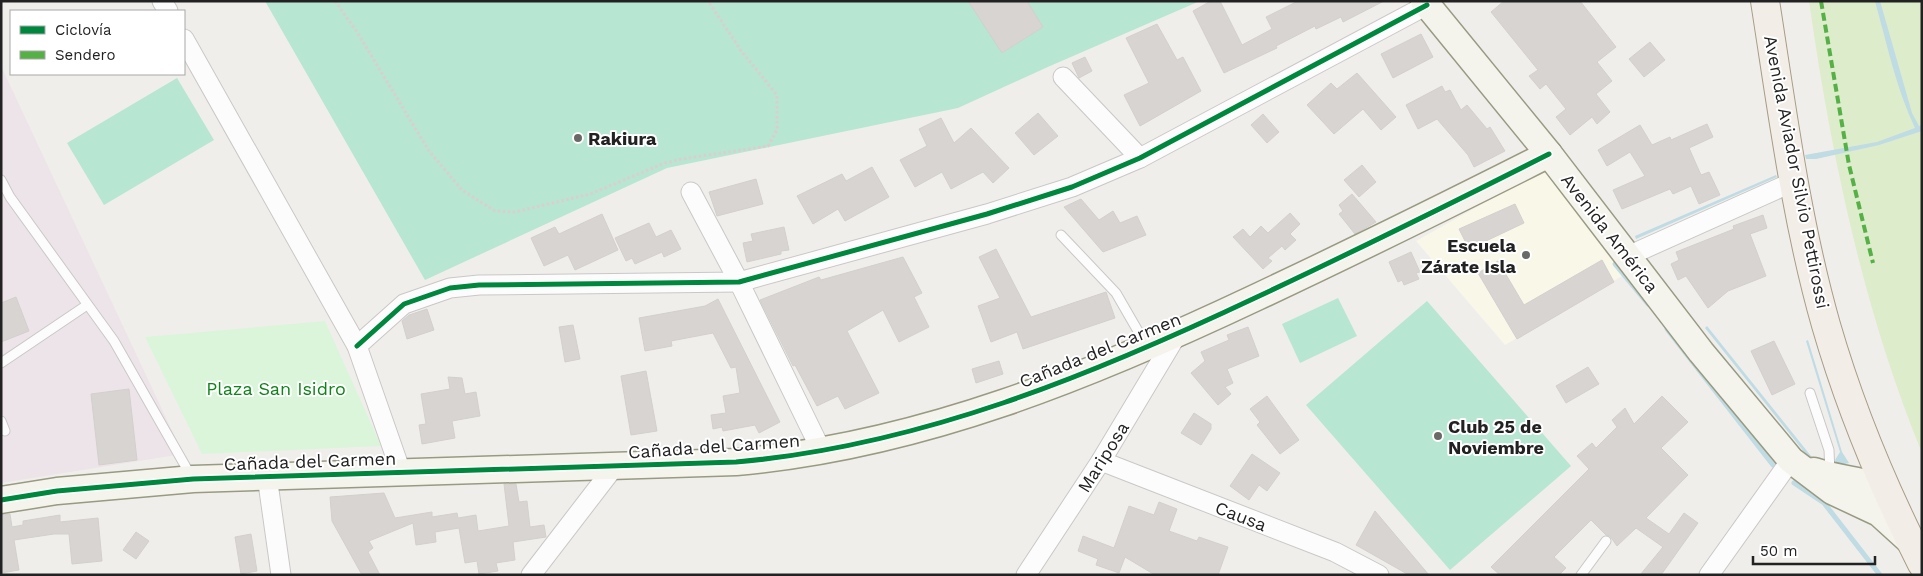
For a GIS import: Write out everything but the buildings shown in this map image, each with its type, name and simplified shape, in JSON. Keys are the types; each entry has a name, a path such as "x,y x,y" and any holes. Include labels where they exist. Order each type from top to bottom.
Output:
{"main road":[{"name":"Avenida Aviador Silvio Pettirossi","path":"1765,1 1795,181 1810,260 1826,324 1847,392 1870,454 1916,553"}],"street":[{"path":"357,346 404,304 450,288 479,285 739,282 987,214 1072,187 1140,158 1425,3"},
{"name":"Avenida América","path":"1425,3 1549,154 1701,352 1794,462 1832,491 1878,513 1916,553"},
{"path":"185,41 357,346 401,472"},
{"path":"1063,77 1140,158"},
{"name":"Cañada del Carmen","path":"1,500 57,491 193,479 736,462 822,452 934,426 1083,374 1148,348 1392,234 1549,154"},
{"path":"1628,256 1795,181"},
{"path":"691,192 739,282 822,452"},
{"name":"Mariposa","path":"1026,575 1101,461 1176,336"},
{"name":"Causa","path":"1101,461 1335,552 1379,575"},
{"path":"1709,575 1794,462 1830,476 1855,479 1888,493"},
{"path":"531,575 614,467"},
{"path":"267,476 281,575"}],"lane":[{"path":"1,180 10,197 114,341 193,479"},
{"path":"1061,235 1116,293 1148,348"},
{"path":"1,363 87,305"},
{"path":"1810,393 1829,450 1830,476"},
{"path":"1,421 5,431"},
{"path":"1581,575 1606,541"}],"path":[{"path":"335,1 357,32 429,152 462,190 495,211 515,212 590,194 666,163 768,146 777,130 777,95 742,52 708,1"}],"shaded area":[{"path":"1,66 183,454 1,483"},
{"name":"Escuela Zárate Isla","path":"1554,164 1634,269 1505,345 1416,241"}],"green space":[{"name":"Rakiura","path":"265,1 1200,1 958,108 667,168 425,280"},
{"path":"1809,1 1922,1 1922,453 1901,399 1883,343 1852,231 1828,116"},
{"path":"177,78 214,140 104,205 67,143"},
{"path":"1338,298 1357,336 1300,363 1282,324"},
{"name":"Club 25 de Noviembre","path":"1427,301 1571,466 1450,570 1306,405"},
{"name":"Plaza San Isidro","path":"325,321 381,446 202,454 145,337"}],"water":[{"path":"1875,1 1880,1 1912,113 1919,126 1922,125 1922,131 1879,145 1816,159 1806,159 1805,155 1877,142 1915,128 1897,82"},
{"path":"1776,175 1777,177 1636,239 1635,236"},
{"path":"1707,326 1811,456 1821,460 1809,458 1705,328"},
{"path":"1808,340 1842,452 1849,463 1838,466 1835,460 1840,452 1806,341"}],"waterway":[{"path":"1615,264 1648,304"},
{"path":"1667,329 1773,465"},
{"path":"1794,483 1824,503 1880,575"}],"marked path":[{"path":"1821,1 1849,165 1873,263"}],"cycle path":[{"path":"357,346 404,304 450,288 479,285 739,282 987,214 1072,187 1140,158 1427,5"},
{"path":"1,500 57,491 193,479 736,462 804,454 872,440 1004,403 1132,353 1294,280 1549,154"}],"place":[{"name":"Rakiura","path":"578,138"},
{"name":"Escuela Zárate Isla","path":"1526,255"},
{"name":"Club 25 de Noviembre","path":"1438,436"}]}
